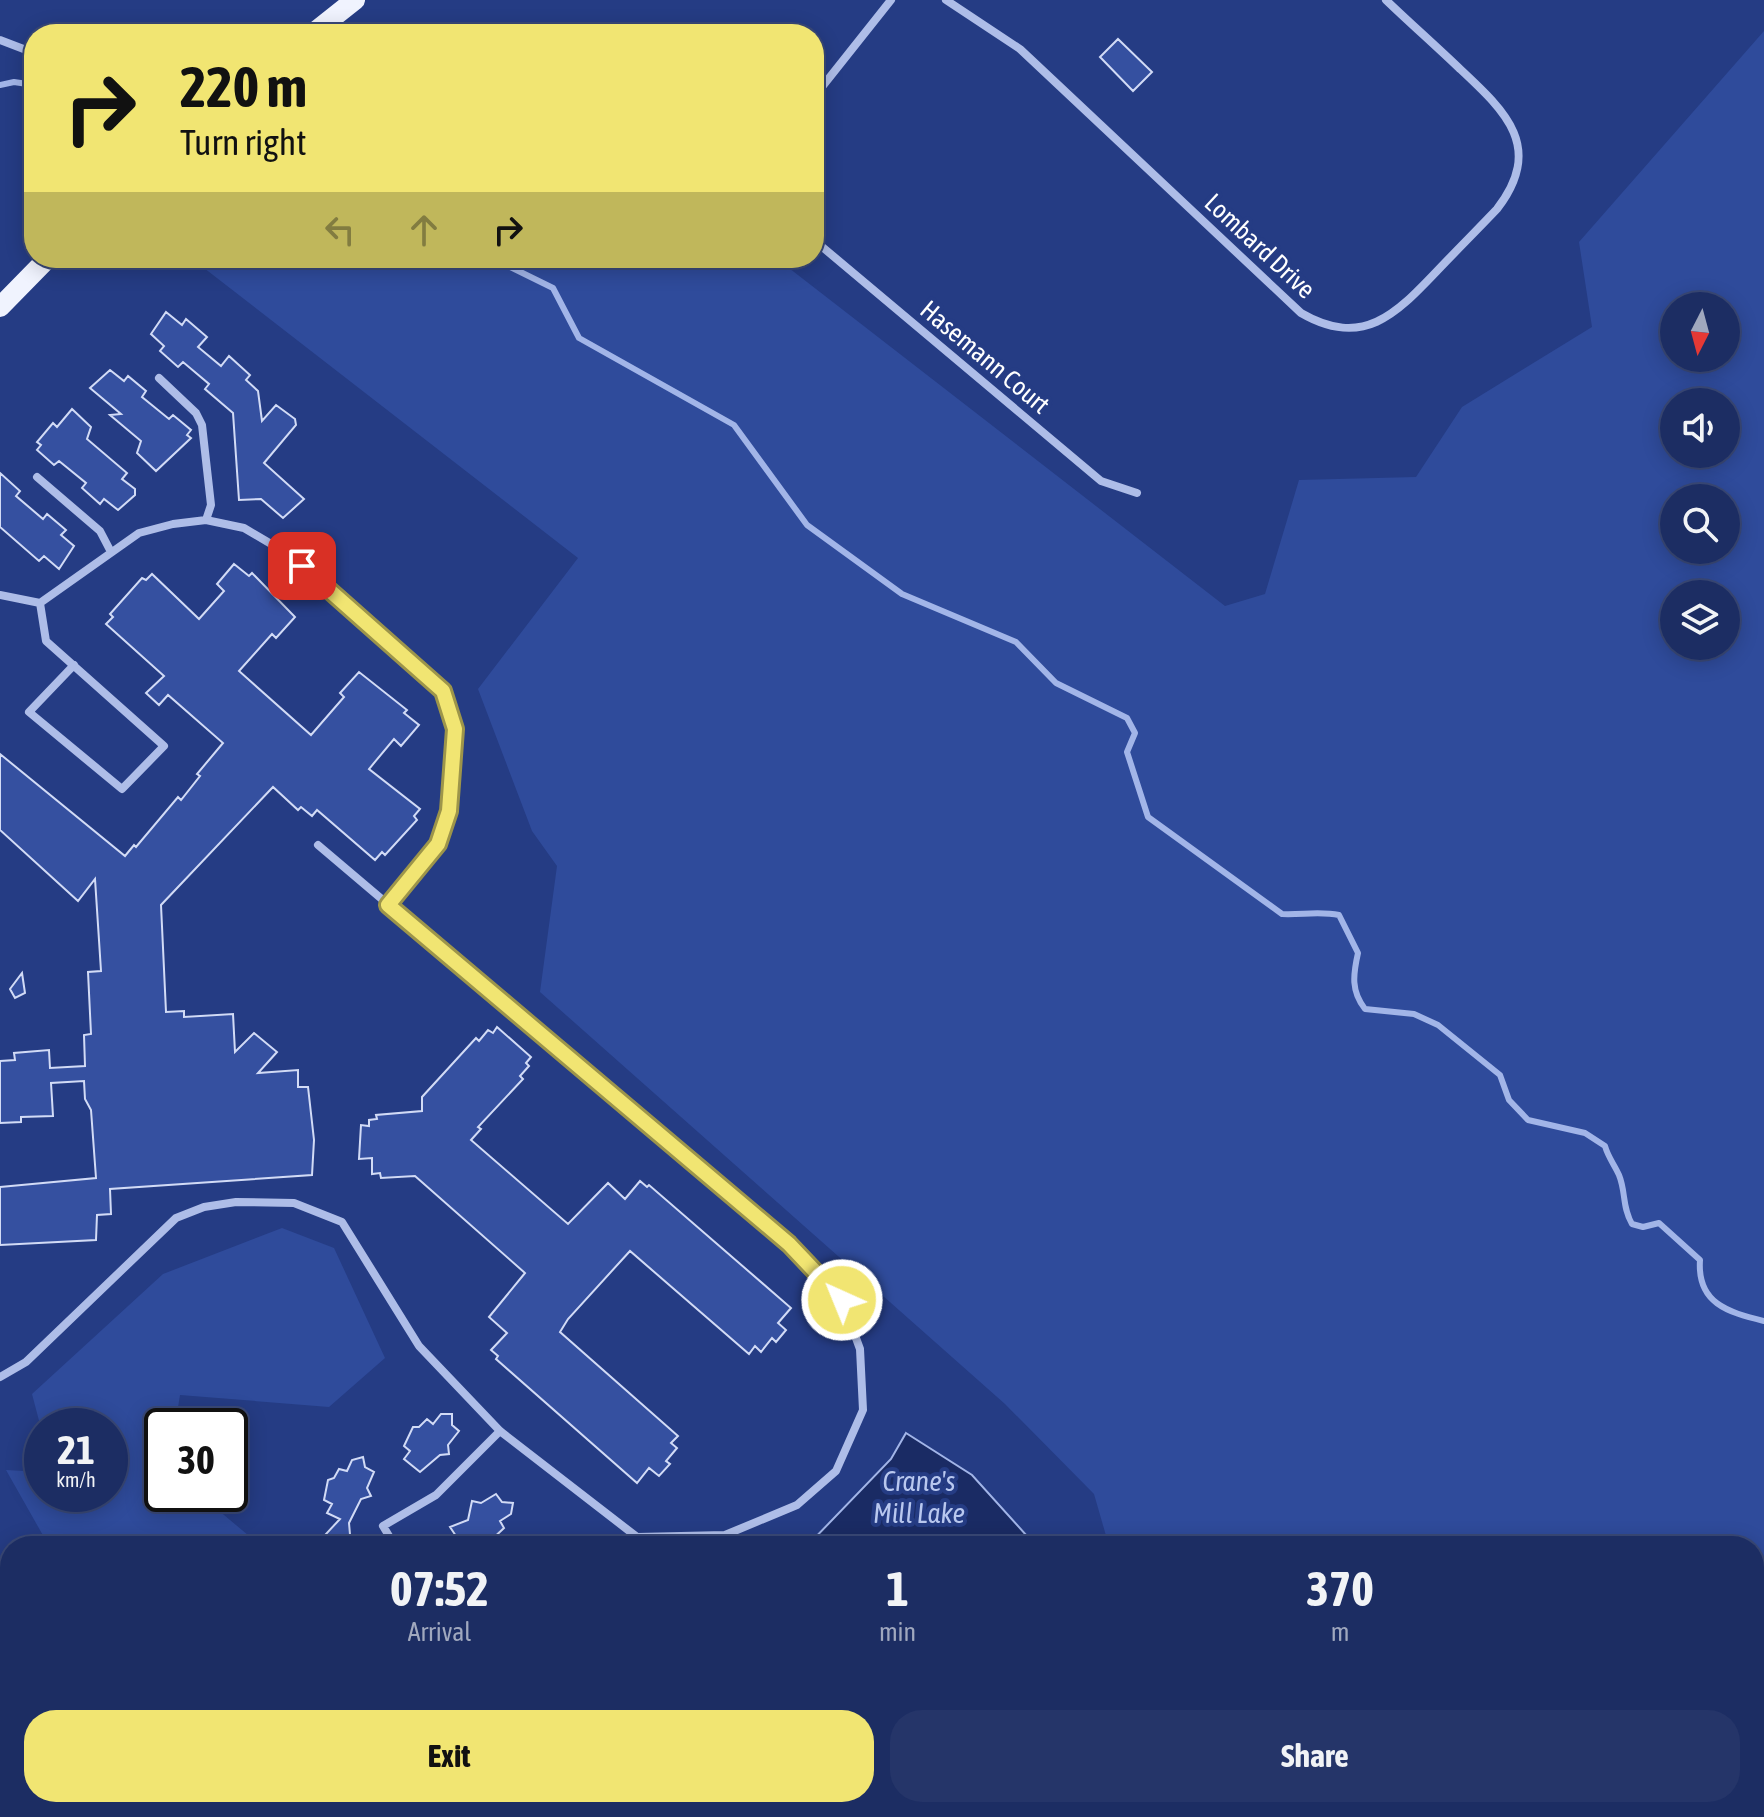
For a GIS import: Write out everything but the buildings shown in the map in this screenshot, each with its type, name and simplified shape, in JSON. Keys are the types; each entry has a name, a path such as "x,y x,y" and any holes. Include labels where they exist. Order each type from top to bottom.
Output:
{"main road":[{"path":"325,24 355,0"},
{"path":"0,307 38,268"}],"street":[{"path":"824,84 891,0"},
{"name":"Lombard Drive","path":"946,0 1020,49 1301,313 1316,322 1348,329 1380,322 1404,305 1509,195 1519,164 1516,133 1500,105 1386,0"},
{"path":"0,40 24,49"},
{"name":"Hasemann Court","path":"824,248 1101,481 1137,493"},
{"path":"159,378 196,413 202,425 211,505 206,520"},
{"path":"37,477 100,531 111,552"},
{"path":"0,595 40,603 139,533 206,520 244,528 283,551 321,581 443,691 455,729 449,811 438,844 388,905"},
{"path":"40,603 46,641 74,665 164,746 122,789 29,712 74,665"},
{"path":"318,845 789,1244 842,1300 860,1349 863,1410 836,1471 797,1505 725,1535 681,1536"},
{"path":"0,1377 26,1362 176,1218 204,1207 236,1202 294,1203 342,1222 419,1346 500,1431 636,1536"},
{"path":"389,1536 383,1526 436,1495 500,1431"}],"shaded area":[{"path":"1764,31 1764,1536 1106,1536 1094,1494 1005,1404 540,992 557,866 532,831 478,689 578,558 204,268 789,268 1225,606 1265,594 1299,480 1416,477 1462,407 1592,327 1579,242"},
{"path":"282,1228 334,1248 385,1358 329,1407 180,1395 178,1408 144,1408 144,1512 220,1512 249,1536 43,1536 30,1512 128,1512 128,1408 36,1408 32,1394 163,1274"},
{"path":"6,1470 24,1471 24,1502"}],"water":[{"name":"Crane's Mill Lake","path":"906,1433 972,1475 1027,1536 817,1536 891,1459"}],"waterway":[{"path":"0,85 24,84"},
{"path":"512,268 553,288 579,338 734,425 807,525 902,594 1016,642 1056,683 1127,718 1135,733 1127,752 1148,817 1282,914 1339,915 1358,953 1354,982 1357,996 1365,1009 1414,1014 1438,1025 1500,1075 1509,1100 1528,1120 1585,1133 1605,1146 1619,1175 1632,1224 1643,1227 1659,1223 1700,1260 1700,1275 1709,1296 1727,1309 1764,1321"}],"route":[{"path":"302,566 443,691 455,729 449,811 438,844 388,905 789,1244 842,1300"}]}
